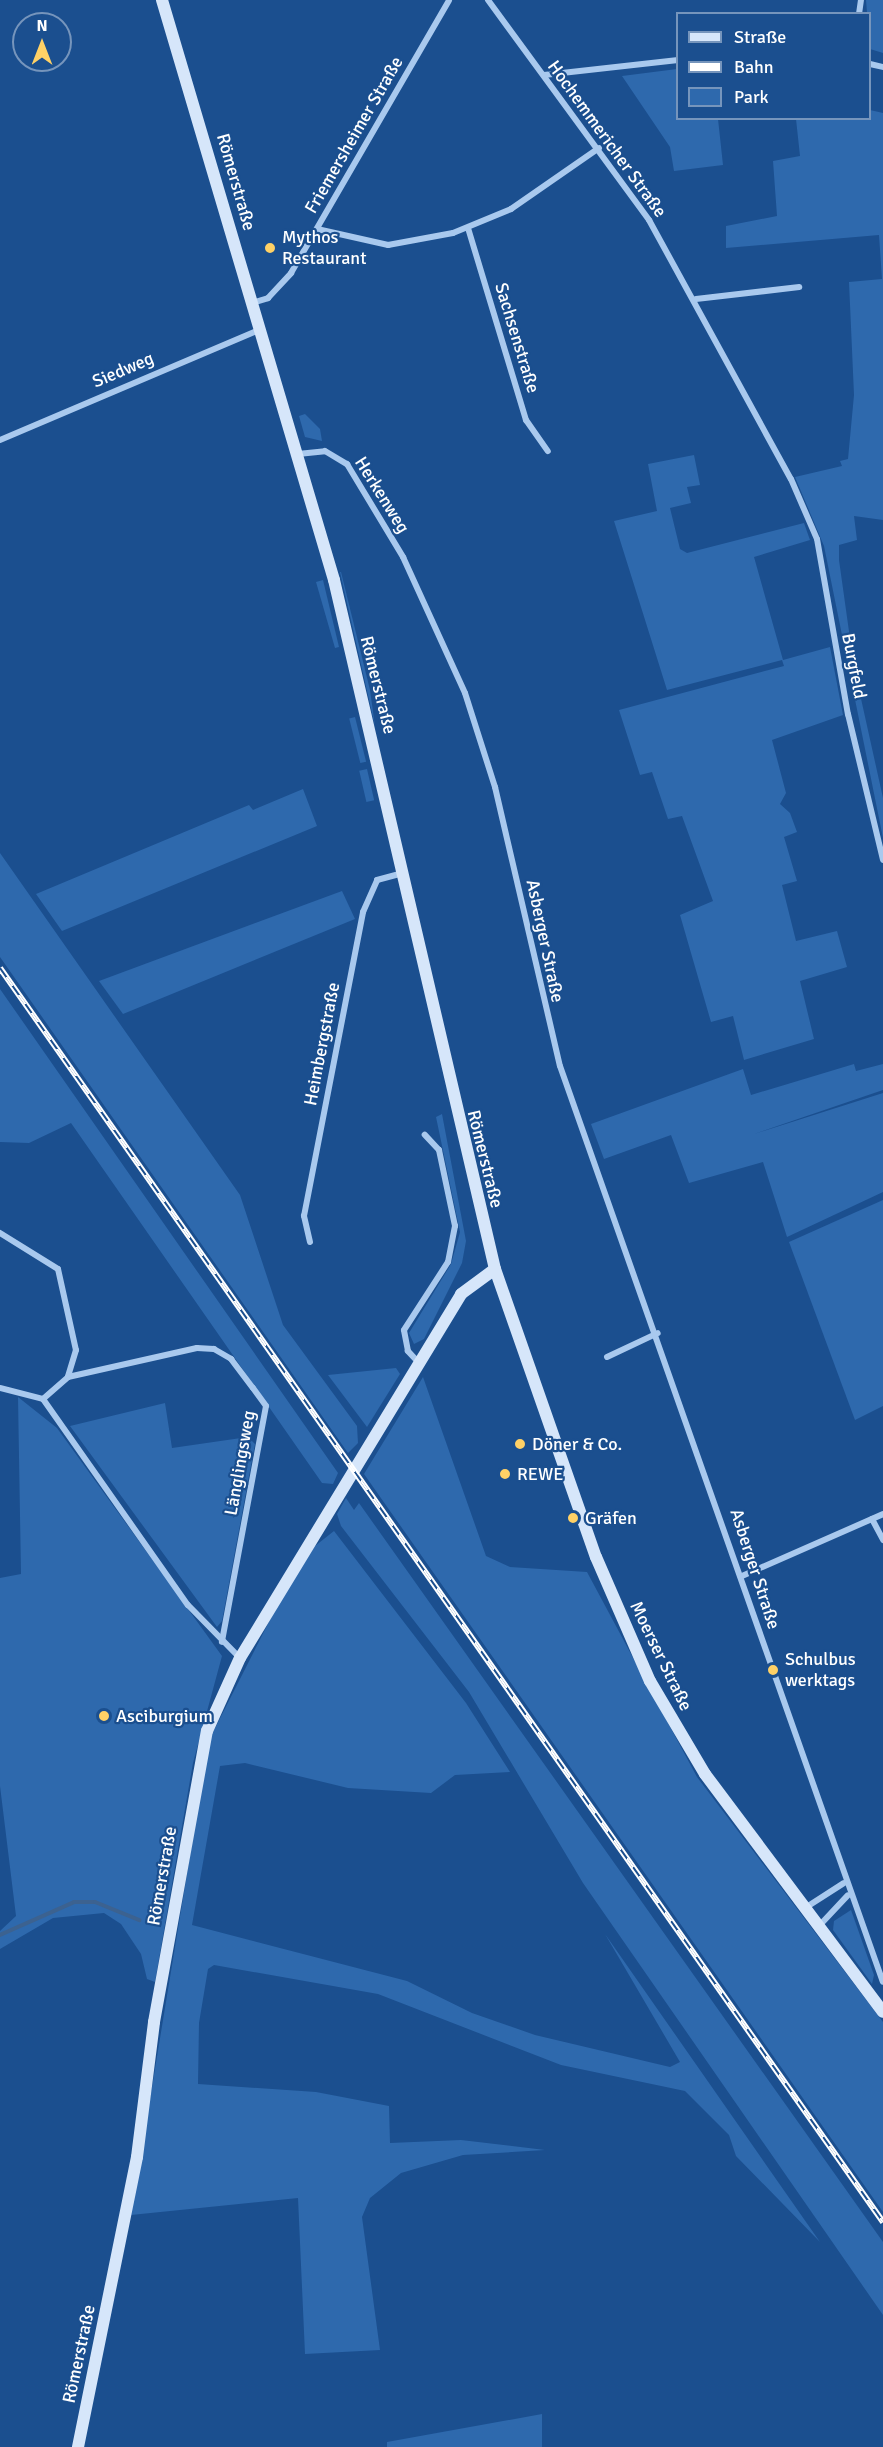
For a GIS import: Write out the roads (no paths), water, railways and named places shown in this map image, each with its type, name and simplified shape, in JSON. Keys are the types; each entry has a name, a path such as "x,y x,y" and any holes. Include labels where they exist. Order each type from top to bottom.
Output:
{"street":[{"name":"Römerstraße","path":"78,2447 137,2157 154,2022 201,1761 218,1702 240,1658 421,1364 461,1294 495,1269 334,580 162,0"},
{"name":"Friemersheimer Straße","path":"252,303 274,293 317,229 449,0"},
{"name":"Hochemmericher Straße","path":"488,0 599,148 696,299 791,479"},
{"path":"544,75 676,60"},
{"path":"317,229 388,245 468,228 532,196 599,148"},
{"name":"Sachsenstraße","path":"468,228 526,420 548,451"},
{"path":"696,299 799,287"},
{"name":"Siedweg","path":"0,440 259,330"},
{"name":"Herkenweg","path":"298,454 325,451 340,458 403,557"},
{"name":"Burgfeld","path":"791,479 817,539 848,714 883,860"},
{"name":"Asberger Straße","path":"403,557 477,727 560,1066 658,1334 742,1576 844,1883 883,1982"},
{"name":"Heimbergstraße","path":"310,1242 304,1216 363,912 377,880 403,873"},
{"path":"421,1364 408,1351 404,1330 448,1262 455,1226 439,1150 425,1135"},
{"path":"0,1233 58,1269 76,1350 68,1377 43,1399"},
{"name":"Moerser Straße","path":"495,1269 596,1557 650,1681 705,1774 883,2012"},
{"path":"607,1357 658,1334"},
{"name":"Länglingsweg","path":"68,1377 214,1349 231,1359 266,1406 222,1642"},
{"path":"0,1388 43,1399 188,1605 240,1658"},
{"path":"742,1576 883,1514"},
{"path":"873,1519 883,1540"},
{"path":"805,1908 844,1883"},
{"path":"818,1926 848,1894"}],"waterway":[{"path":"0,1935 74,1902 95,1902 139,1920"}],"railway":[{"path":"0,968 883,2222"}],"place":[{"name":"Mythos Restaurant","path":"270,248"},
{"name":"Döner & Co.","path":"520,1444"},
{"name":"REWE","path":"505,1474"},
{"name":"Gräfen","path":"573,1518"},
{"name":"Schulbus werktags","path":"773,1670"},
{"name":"Asciburgium","path":"104,1716"}]}
